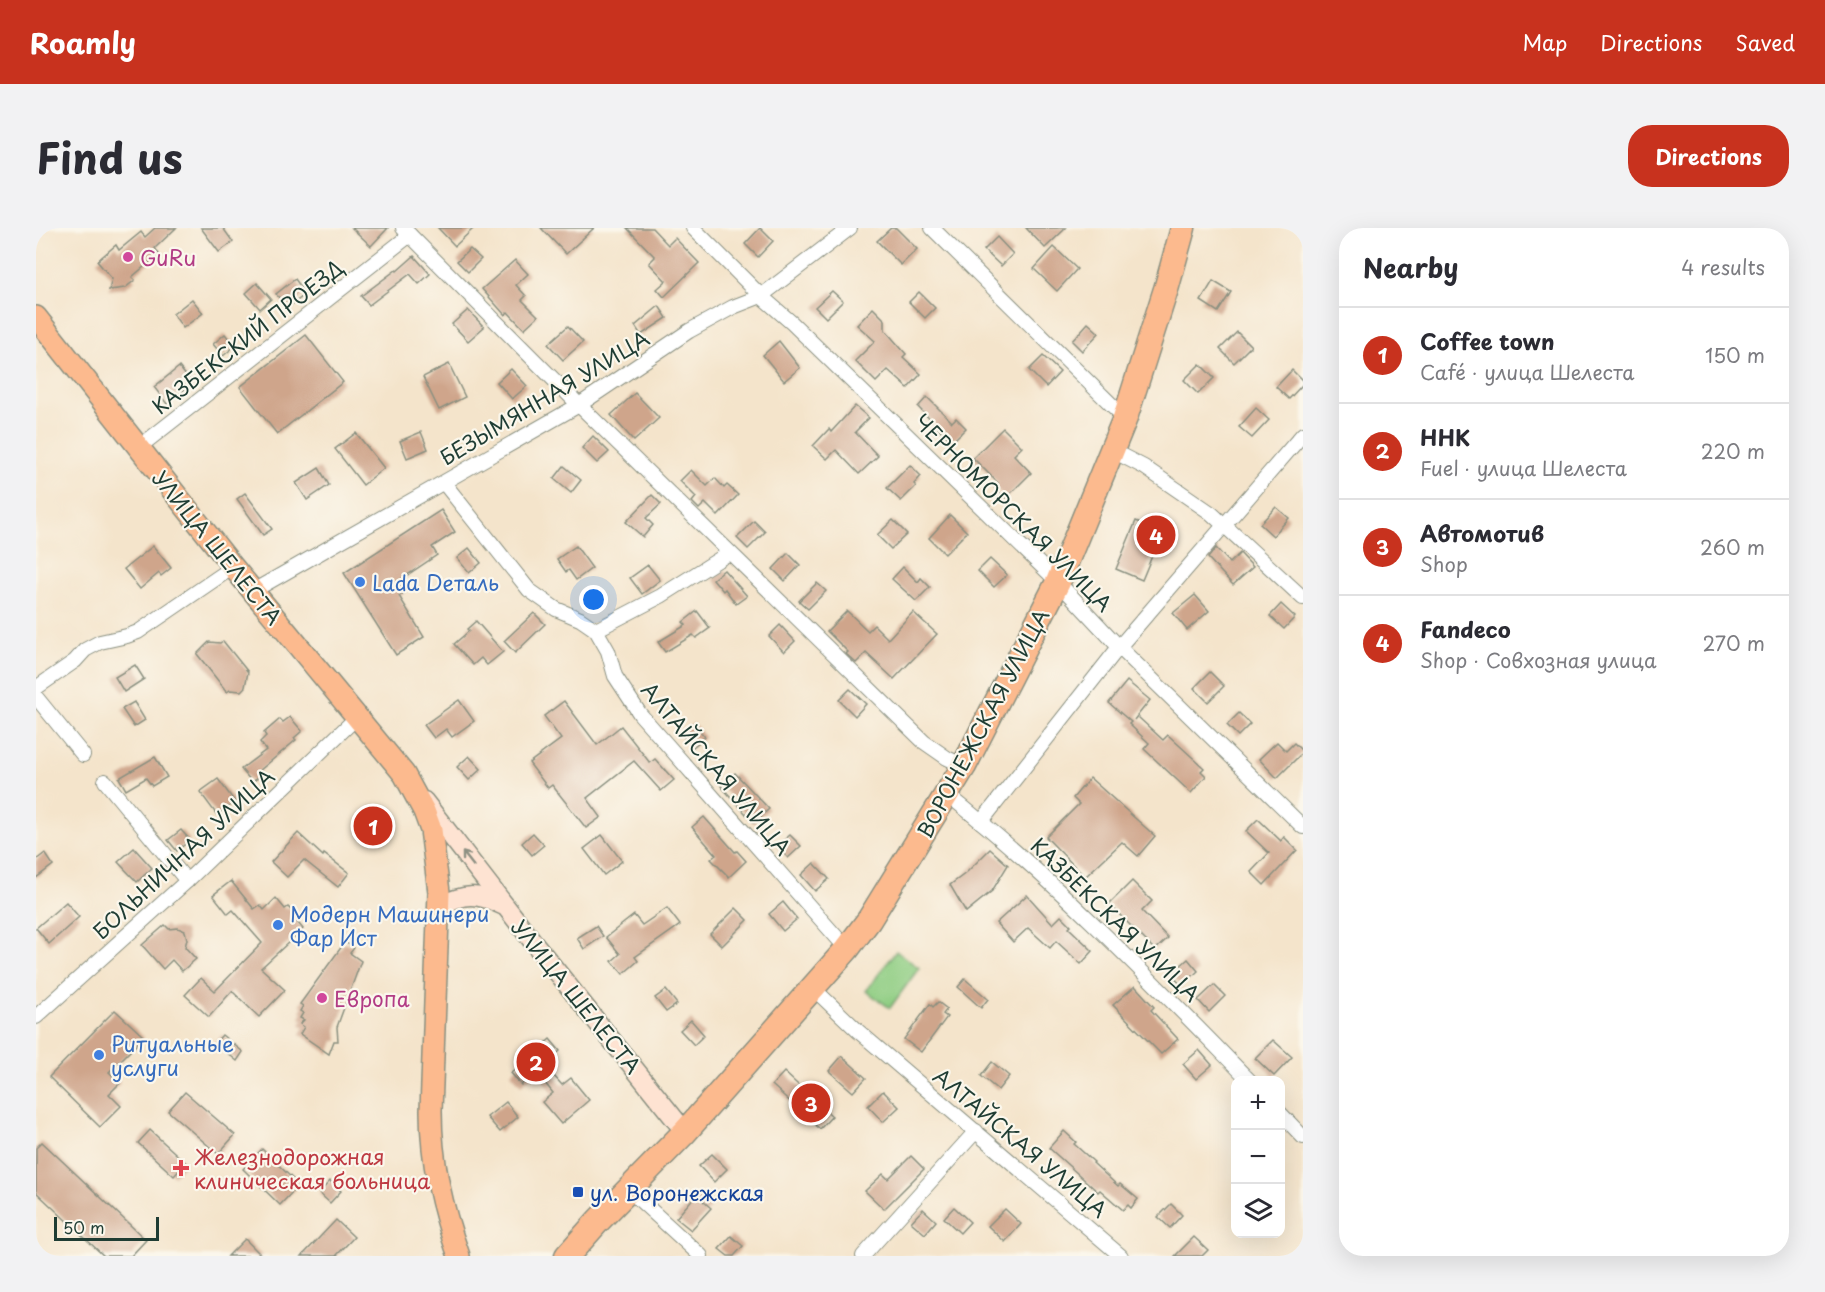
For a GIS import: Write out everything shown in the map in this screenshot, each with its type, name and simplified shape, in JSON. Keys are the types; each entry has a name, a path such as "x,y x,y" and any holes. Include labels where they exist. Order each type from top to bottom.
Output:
{"highway":[{"name":"ВОРОНЕЖСКАЯ УЛИЦА","path":"567,1256 685,1132 847,949 869,920 964,766 1058,582 1113,451 1167,286 1183,228"}],"main road":[{"name":"УЛИЦА ШЕЛЕСТА","path":"36,317 233,567 404,774 504,905 685,1132"},
{"name":"УЛИЦА ШЕЛЕСТА","path":"404,774 424,811 431,830 439,892 430,1111 431,1145 439,1192 459,1256"},
{"path":"439,906 460,897 474,895 487,897 504,905"}],"street":[{"name":"ЧЕРНОМОРСКАЯ УЛИЦА","path":"693,228 760,296 792,323 1058,582 1119,647 1303,827"},
{"name":"БЕЗЫМЯННАЯ УЛИЦА","path":"253,591 579,405 689,331 733,307 760,296 850,228"},
{"path":"932,228 1125,418"},
{"path":"407,232 729,553 924,742 947,758 964,766"},
{"name":"КАЗБЕКСКИЙ ПРОЕЗД","path":"138,448 407,232"},
{"path":"981,822 1119,647 1303,434"},
{"path":"1113,451 1144,467 1185,494 1224,525 1303,598"},
{"path":"444,483 530,590 542,601 596,630 661,596 729,553"},
{"path":"36,688 75,661 86,650 100,642 138,632 233,567"},
{"name":"АЛТАЙСКАЯ УЛИЦА","path":"596,630 608,651 615,676 640,714 847,949"},
{"path":"36,697 83,755"},
{"name":"БОЛЬНИЧНАЯ УЛИЦА","path":"36,1017 187,881 357,717"},
{"path":"105,781 187,881"},
{"name":"КАЗБЕКСКАЯ УЛИЦА","path":"947,794 1092,921 1245,1076"},
{"name":"АЛТАЙСКАЯ УЛИЦА","path":"813,988 858,1032 976,1131 1117,1255"},
{"path":"1285,1117 1303,1137"},
{"path":"863,1256 976,1131"},
{"path":"629,1190 701,1256"}],"green space":[{"path":"896,951 919,968 890,1008 866,991"}],"building":[{"name":"GuRu","path":"155,228 176,228 155,248 159,254 132,277 135,280 125,288 109,290 112,279 97,261 116,245 119,250 141,232 145,237"},
{"path":"201,228 223,228 233,242 219,252"},
{"path":"352,228 388,228 371,246"},
{"path":"438,228 474,228 455,246"},
{"path":"541,228 594,228 566,254"},
{"path":"627,228 652,228 668,245 675,238 699,263 664,297 657,289 666,281 649,263 655,257"},
{"path":"760,228 773,241 758,257 745,244"},
{"path":"891,228 896,228 917,249 901,265 877,241"},
{"path":"1026,228 1066,228 1045,248"},
{"path":"997,237 1013,254 1001,266 984,250"},
{"path":"1054,247 1077,269 1057,291 1034,269"},
{"path":"470,249 481,259 468,272 457,261"},
{"path":"414,256 430,274 419,284 410,274 369,305 361,296"},
{"path":"515,260 528,274 516,285 526,296 522,300 538,316 524,329 508,312 505,315 482,289"},
{"path":"295,279 306,294 287,308 276,294"},
{"path":"1213,281 1231,292 1218,312 1201,301"},
{"path":"257,283 271,299 260,309 246,293"},
{"path":"832,291 843,301 826,318 815,307"},
{"path":"919,292 935,308 925,318 909,302"},
{"path":"192,299 203,313 183,328 173,314"},
{"path":"659,306 667,318 641,335 635,326"},
{"path":"873,308 885,320 885,330 906,354 903,357 921,374 908,388 888,370 876,382 855,361 875,341 857,325"},
{"path":"468,310 484,327 468,341 452,324"},
{"path":"1088,323 1099,333 1082,351 1072,341"},
{"path":"568,326 583,342 563,360 548,344"},
{"path":"1237,332 1251,346 1234,363 1220,349"},
{"path":"225,334 235,346 223,356 213,344"},
{"path":"306,335 343,382 277,434 240,387"},
{"path":"779,341 800,368 784,381 763,355"},
{"path":"1043,356 1060,372 1046,387 1029,370"},
{"path":"449,364 465,397 439,410 423,377"},
{"path":"1200,364 1214,378 1198,394 1184,380"},
{"path":"179,367 192,383 167,404 154,387"},
{"path":"511,369 527,386 512,399 497,382"},
{"path":"1292,370 1303,381 1303,384 1289,399 1276,387"},
{"path":"635,393 659,418 634,441 611,415"},
{"path":"927,397 952,422 956,418 966,428 952,442 918,407"},
{"path":"855,406 869,418 855,432 878,456 859,474 836,450 827,459 813,446 829,429 831,432"},
{"path":"1256,408 1269,420 1252,438 1239,427"},
{"path":"1003,428 1022,447 1014,455 1031,473 1006,498 994,487 998,483 973,458"},
{"path":"421,432 428,449 407,458 400,441"},
{"path":"356,433 384,468 363,485 335,449"},
{"path":"593,436 609,452 597,463 582,448"},
{"path":"910,465 921,476 914,484 916,486 901,501 887,488"},
{"path":"564,466 581,480 571,493 554,479"},
{"path":"319,468 329,485 307,500 296,483"},
{"path":"691,470 707,486 715,478 724,488 727,485 738,495 718,516 705,503 699,509 692,502 696,497 680,481"},
{"path":"245,493 272,529 263,535 237,499"},
{"path":"652,495 661,504 646,518 653,525 643,537 626,522"},
{"path":"1276,507 1289,518 1273,536 1260,524"},
{"path":"441,510 455,532 432,547 437,555 397,582 404,593 399,596 424,637 396,655 344,573"},
{"path":"950,515 967,532 945,554 929,538"},
{"path":"893,520 907,534 891,549 877,535"},
{"path":"754,521 765,532 748,549 737,538"},
{"path":"1136,521 1162,532 1142,580 1116,569"},
{"path":"153,546 171,568 161,576 159,573 140,589 124,569"},
{"path":"576,546 592,568 576,580 569,570 566,572 557,559"},
{"path":"469,548 481,563 469,573 457,558"},
{"path":"1216,548 1230,563 1240,553 1253,567 1233,585 1208,558"},
{"path":"788,553 800,565 785,581 773,569"},
{"path":"990,559 1007,575 994,587 978,571"},
{"path":"648,565 660,580 642,594 630,578"},
{"path":"903,567 918,582 921,578 930,587 916,601 892,579"},
{"path":"724,570 747,596 736,604 725,589 723,591 713,579"},
{"path":"817,583 826,591 808,609 799,601"},
{"path":"1195,595 1209,611 1187,630 1173,613"},
{"path":"1281,604 1295,617 1284,629 1270,616"},
{"path":"697,611 710,628 696,638 693,635 665,652 658,642 686,625 683,622"},
{"path":"847,611 868,631 874,625 888,639 913,612 937,634 894,679 866,653 856,663 827,631"},
{"path":"534,613 545,624 515,653 504,641"},
{"path":"476,621 503,652 487,665 481,658 473,665 454,644 469,631 467,629"},
{"path":"780,625 795,641 784,652 769,636"},
{"path":"223,641 248,672 245,687 241,691 227,692 197,654 209,642"},
{"path":"135,665 144,679 124,692 115,677"},
{"path":"1210,672 1224,686 1208,702 1194,688"},
{"path":"1127,681 1150,700 1137,716 1163,740 1168,735 1204,768 1201,771 1206,776 1191,793 1144,749 1149,743 1129,724 1131,722 1109,703"},
{"path":"850,689 866,704 855,716 839,700"},
{"path":"459,700 474,721 452,737 446,729 434,738 424,725"},
{"path":"564,701 597,745 621,726 650,763 655,759 674,780 661,791 634,761 587,798 601,817 586,828 552,785 548,788 529,763 561,739 544,716"},
{"path":"134,702 145,720 134,727 122,709"},
{"path":"1239,713 1250,724 1238,736 1227,725"},
{"path":"290,717 302,731 294,738 296,740 259,771 262,775 252,782 241,769 266,750 260,742 266,736 264,733 280,719 283,722"},
{"path":"693,723 705,737 693,747 681,734"},
{"path":"1277,742 1286,751 1294,743 1303,752 1277,778 1259,759"},
{"path":"469,756 481,769 469,780 457,767"},
{"path":"155,757 167,777 152,786 146,778 126,790 119,778"},
{"path":"735,773 769,809 754,823 721,786"},
{"path":"1090,778 1155,836 1138,856 1122,842 1085,877 1046,837 1079,804 1073,798"},
{"path":"218,779 235,802 217,815 200,792"},
{"path":"704,817 746,861 729,877 711,859 716,855 692,827"},
{"path":"1258,819 1281,841 1284,837 1297,850 1264,885 1251,872 1269,853 1246,831"},
{"path":"181,830 190,840 177,851 168,840"},
{"path":"298,833 323,856 324,854 349,873 338,887 304,860 287,877 271,862"},
{"path":"533,833 544,845 532,855 522,843"},
{"path":"602,835 622,861 604,875 584,849"},
{"path":"790,835 801,846 788,858 777,846"},
{"path":"134,848 152,868 137,882 118,862"},
{"path":"990,849 1008,865 992,891 966,912 950,885"},
{"path":"45,853 53,865 36,878 36,860"},
{"path":"814,863 829,879 815,891 801,875"},
{"path":"231,881 254,909 260,905 264,910 276,898 285,909 288,907 297,916 294,918 303,929 261,968 285,990 259,1017 232,991 209,1017 185,995 201,978 215,991 262,943 233,910 228,914 213,895"},
{"path":"1132,881 1152,901 1142,911 1168,938 1155,950 1109,904"},
{"path":"1027,895 1053,924 1061,916 1071,926 1069,928 1093,951 1081,964 1056,941 1050,948 1028,928 1013,942 996,923"},
{"path":"66,902 79,917 49,944 36,928"},
{"path":"783,902 797,919 783,931 769,914"},
{"path":"667,908 680,925 635,957 638,961 623,974 612,961 620,954 606,937 634,915 642,925"},
{"path":"736,908 748,920 722,946 710,934"},
{"path":"165,925 169,929 178,928 185,931 187,939 185,947 196,959 182,971 172,960 163,969 142,945"},
{"path":"596,926 603,936 584,949 577,938"},
{"name":"Европа","path":"345,942 354,948 350,953 361,961 337,1027 338,1041 334,1041 329,1054 300,1034 304,1027 300,1024 304,1020 300,1018 303,1006 300,1004"},
{"path":"1188,959 1198,971 1182,986 1171,974"},
{"path":"965,979 988,999 981,1008 958,987"},
{"path":"1214,985 1225,996 1209,1012 1198,1000"},
{"path":"1135,986 1154,1007 1151,1010 1178,1039 1161,1054 1113,1005"},
{"path":"666,990 677,1004 666,1012 655,998"},
{"path":"938,1002 947,1009 943,1014 947,1017 921,1052 904,1039 930,1004 933,1007"},
{"name":"Ритуальные услуги","path":"115,1010 144,1037 109,1072 120,1083 109,1094 121,1106 100,1127 49,1077"},
{"path":"691,1020 704,1035 694,1045 680,1030"},
{"path":"222,1035 243,1052 237,1061 215,1043"},
{"path":"550,1039 560,1051 544,1065 562,1085 571,1078 589,1100 561,1124 542,1102 553,1093 536,1072 521,1085 511,1073"},
{"path":"1273,1040 1292,1057 1274,1076 1255,1058"},
{"path":"1199,1050 1212,1065 1196,1079 1183,1064"},
{"path":"842,1056 866,1078 853,1092 829,1071"},
{"path":"992,1062 1009,1076 998,1090 981,1076"},
{"path":"784,1072 832,1116 820,1129 772,1085"},
{"path":"883,1091 899,1107 883,1122 868,1106"},
{"path":"185,1092 235,1135 218,1154 168,1111"},
{"path":"506,1102 518,1117 500,1132 487,1117"},
{"path":"150,1130 186,1163 174,1176 138,1143"},
{"path":"1064,1131 1076,1142 1074,1144 1118,1186 1120,1184 1138,1199 1131,1208 1128,1205 1123,1210 1100,1190 1098,1192 1049,1148"},
{"path":"42,1142 146,1240 131,1256 104,1256 36,1192 36,1148"},
{"path":"262,1149 299,1185 280,1205 243,1169"},
{"path":"712,1154 727,1169 714,1182 699,1166"},
{"path":"911,1156 924,1169 884,1209 865,1191 883,1174 888,1179"},
{"path":"330,1181 341,1191 330,1203 319,1193"},
{"path":"696,1195 711,1208 691,1230 676,1218"},
{"path":"1171,1204 1182,1215 1170,1228 1158,1217"},
{"path":"954,1207 970,1222 960,1233 944,1218"},
{"path":"923,1209 936,1221 925,1234 911,1222"},
{"path":"1005,1209 1021,1224 1005,1242 988,1226"},
{"path":"336,1220 354,1237 336,1256 302,1256"},
{"path":"731,1236 743,1246 734,1256 728,1256 719,1249"},
{"path":"1194,1237 1208,1250 1202,1256 1175,1256"},
{"path":"245,1239 262,1256 228,1256"}],"place":[{"name":"GuRu","path":"128,257"},
{"name":"Fandeco","path":"1156,535"},
{"name":"Lada Dеталь","path":"360,582"},
{"name":"Coffee town","path":"373,826"},
{"name":"Модерн Машинери Фар Ист","path":"278,925"},
{"name":"Европа","path":"322,998"},
{"name":"Ритуальные услуги","path":"99,1055"},
{"name":"ННК","path":"536,1062"},
{"name":"Автомотив","path":"811,1103"},
{"name":"Железнодорожная клиническая больница","path":"181,1168"},
{"name":"ул. Воронежская","path":"578,1192"}]}
